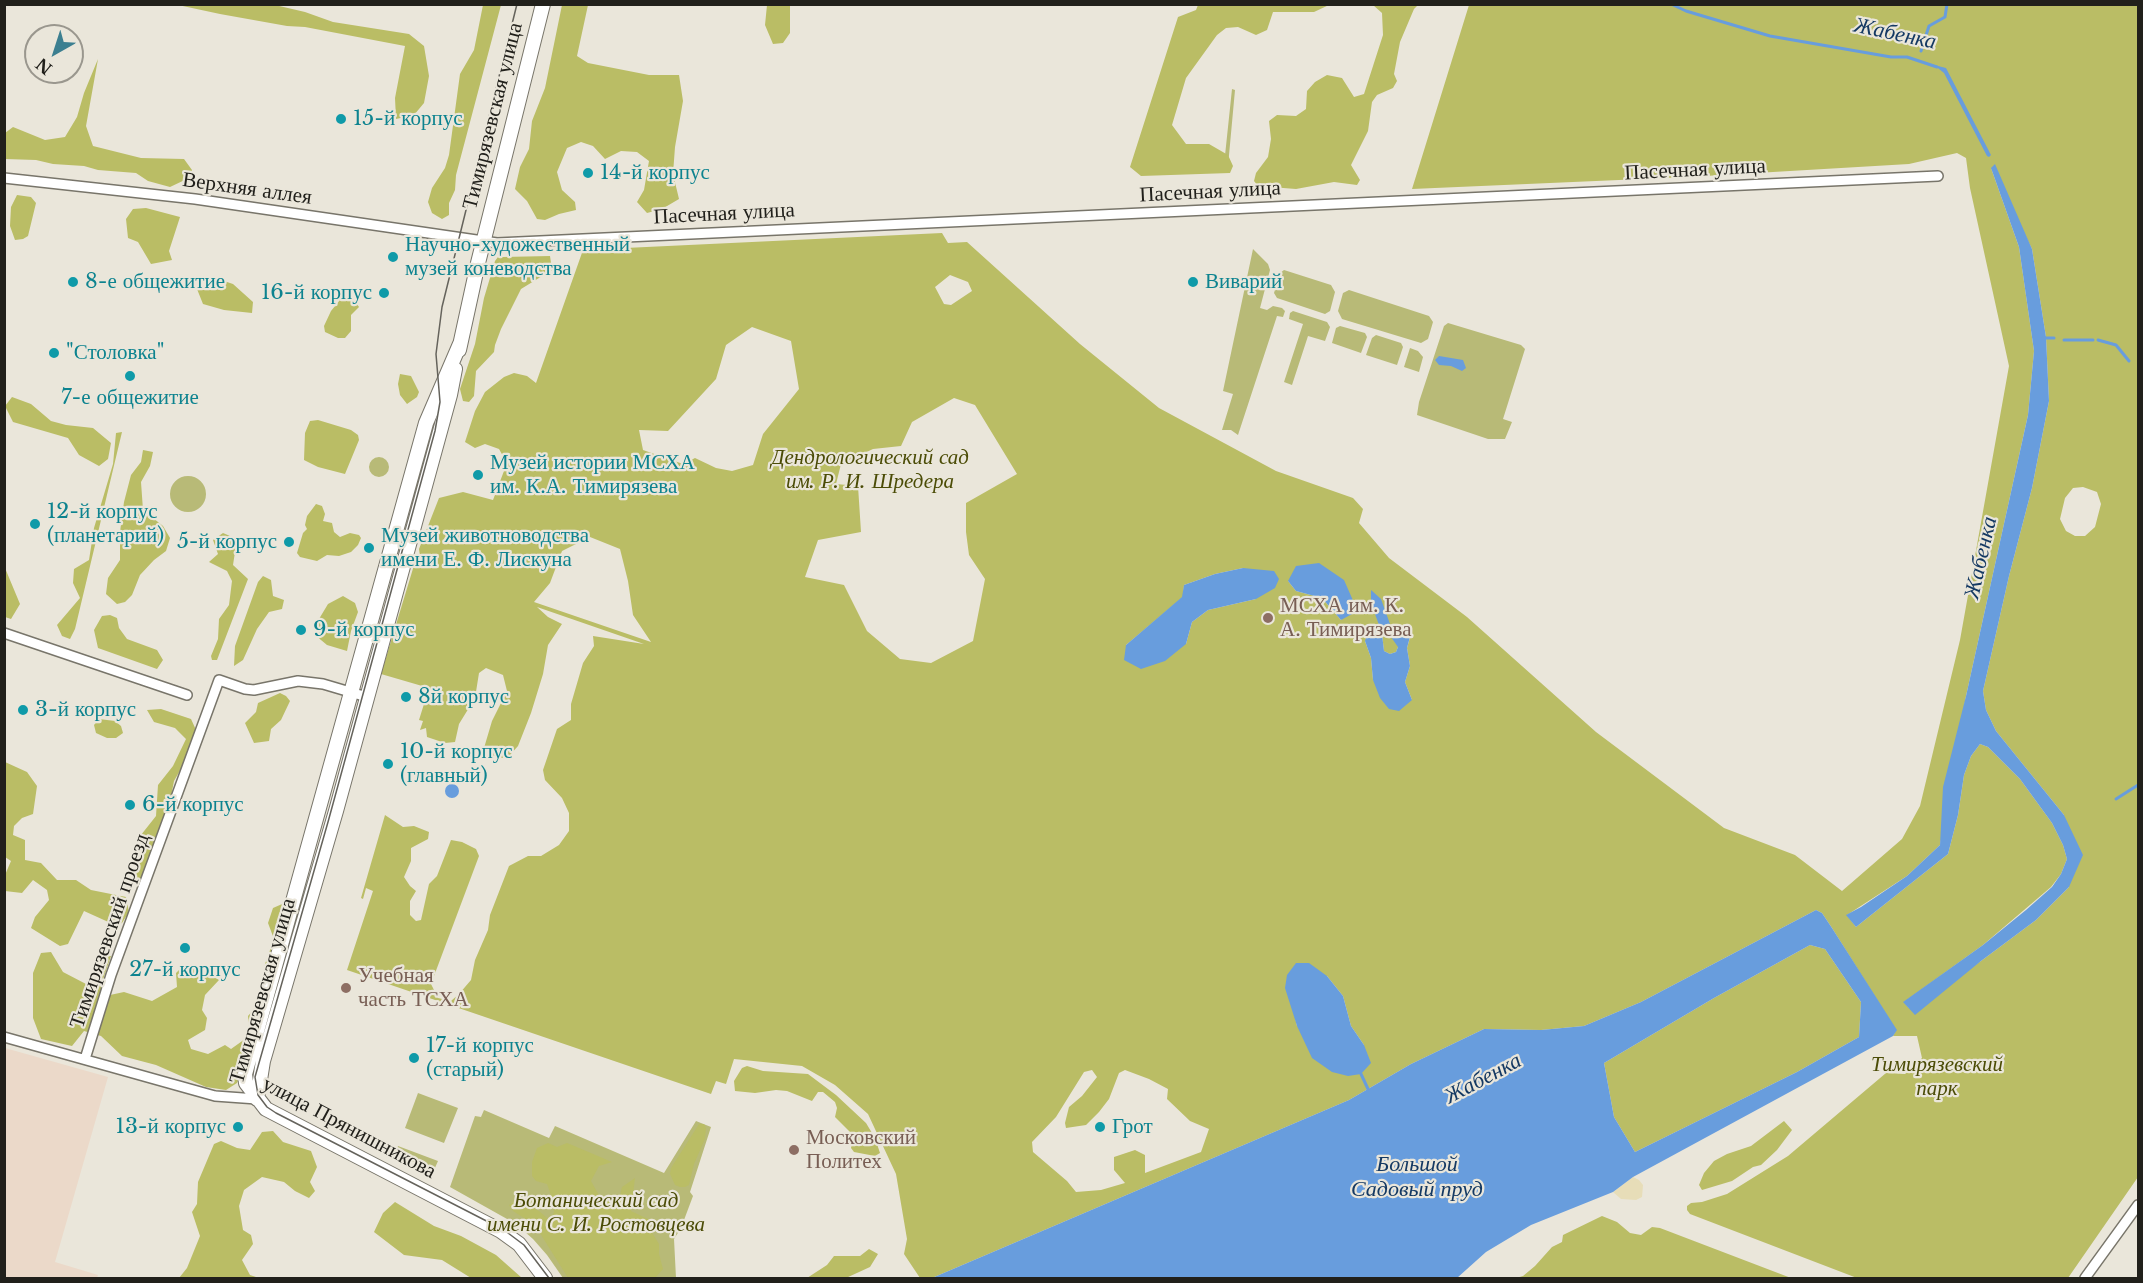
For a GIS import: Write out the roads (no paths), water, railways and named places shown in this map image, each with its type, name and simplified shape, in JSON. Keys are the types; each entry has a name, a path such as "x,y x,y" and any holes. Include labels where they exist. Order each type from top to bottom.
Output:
{"main road":[{"name":"Тимирязевская улица","path":"257,1099 263,1061 368,697 450,395 483,242 543,4"},
{"name":"Тимирязевская улица","path":"257,1099 246,1083 244,1074 426,423 460,344"},
{"name":"улица Прянишникова","path":"257,1099 278,1117 501,1231 519,1244 545,1278"}],"street":[{"name":"Пасечная улица","path":"483,242 1938,176"},
{"name":"Верхняя аллея","path":"4,178 195,199 483,242"},
{"path":"4,633 187,695"},
{"name":"Тимирязевский проезд","path":"85,1059 111,975 219,680 254,690 298,681 323,684 352,692"},
{"path":"352,692 368,697"},
{"name":"улица Прянишникова","path":"4,1037 215,1096 257,1099"},
{"path":"2085,1278 2139,1205"}],"water":[{"path":"1934,65 1946,68 1991,155 1989,157 1944,73"},
{"path":"1995,164 2032,249 2046,337 2049,401 2032,488 1983,691 1986,710 1996,731 2064,815 2083,855 2069,887 2036,920 1915,1015 1903,1002 1983,945 2026,910 2052,887 2067,859 2052,823 2020,779 1988,747 1980,744 1971,756 1964,775 1958,815 1948,854 1856,927 1846,915 1907,876 1940,845 1943,787 1966,696 2028,415 2034,351 2019,247 1991,168"},
{"path":"1439,356 1463,360 1466,368 1462,371 1451,366 1439,365 1435,360"},
{"path":"1319,563 1344,580 1355,605 1352,614 1341,620 1322,598 1296,591 1288,581 1296,566"},
{"path":"1243,568 1274,571 1279,579 1275,588 1256,599 1208,610 1192,622 1186,644 1165,661 1141,669 1124,660 1126,645 1182,597 1184,585 1215,574"},
{"path":"1371,590 1381,599 1390,624 1384,627 1379,625 1371,603"},
{"path":"1406,627 1411,633 1407,648 1410,666 1405,682 1412,700 1399,711 1389,709 1380,698 1373,680 1371,658 1365,641 1368,632 1373,629 1382,634 1384,651 1390,654 1396,652 1398,647 1391,637 1393,629"},
{"path":"452,784 457,786 459,791 457,796 452,798 447,796 445,791 447,786"},
{"name":"Большой Садовый пруд","path":"1816,910 1822,913 1897,1030 1893,1036 1633,1177 1613,1192 1531,1225 1486,1252 1457,1278 932,1278 1349,1100 1411,1064 1484,1029 1541,1030 1584,1026 1641,1002","holes":["1810,945 1825,949 1861,1002 1859,1037 1797,1072 1635,1152 1614,1117 1604,1063"]},
{"path":"1296,963 1309,963 1327,976 1343,996 1351,1026 1364,1045 1371,1063 1361,1074 1348,1076 1332,1072 1312,1058 1297,1026 1285,988 1287,975"}],"waterway":[{"name":"Жабенка","path":"1671,4 1686,11 1770,36 1891,57 1907,57 1937,67"},
{"path":"1921,51 1929,26 1945,17 1947,4"},
{"path":"2043,338 2054,338"},
{"path":"2064,340 2093,340"},
{"path":"2098,340 2116,345 2129,361"},
{"path":"2116,799 2138,785"},
{"path":"1361,1074 1368,1089"}],"tram line":[{"path":"517,4 442,307 436,354 440,402 435,431 328,822 255,1077 258,1095 267,1107 504,1230 524,1245 549,1278"}],"place":[{"name":"15-й корпус","path":"341,119"},
{"name":"14-й корпус","path":"588,173"},
{"name":"Научно-художественный музей коневодства","path":"393,257"},
{"name":"8-е общежитие","path":"73,282"},
{"name":"Виварий","path":"1193,282"},
{"name":"16-й корпус","path":"384,293"},
{"name":"\"Столовка\"","path":"54,353"},
{"name":"7-е общежитие","path":"130,376"},
{"name":"Музей истории МСХА им. К.А. Тимирязева","path":"478,475"},
{"name":"12-й корпус (планетарий)","path":"35,524"},
{"name":"5-й корпус","path":"289,542"},
{"name":"Музей животноводства имени Е. Ф. Лискуна","path":"369,548"},
{"name":"МСХА им. К. А. Тимирязева","path":"1268,618"},
{"name":"9-й корпус","path":"301,630"},
{"name":"8й корпус","path":"406,697"},
{"name":"3-й корпус","path":"23,710"},
{"name":"10-й корпус (главный)","path":"388,764"},
{"name":"6-й корпус","path":"130,805"},
{"name":"27-й корпус","path":"185,948"},
{"name":"Учебная часть ТСХА","path":"346,988"},
{"name":"17-й корпус (старый)","path":"414,1058"},
{"name":"13-й корпус","path":"238,1127"},
{"name":"Грот","path":"1100,1127"},
{"name":"Московский Политех","path":"794,1150"}],"park label":[{"name":"Дендрологический сад им. Р. И. Шредера","path":"870,470"},
{"name":"Тимирязевский парк","path":"1937,1077"},
{"name":"Ботанический сад имени С. И. Ростовцева","path":"596,1213"}]}
